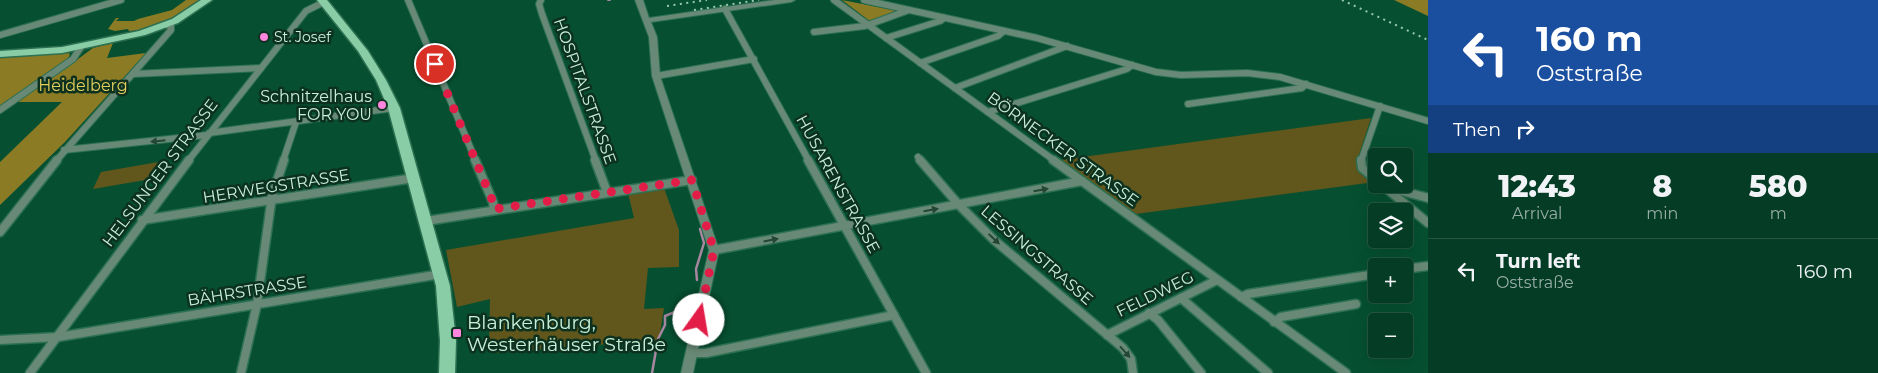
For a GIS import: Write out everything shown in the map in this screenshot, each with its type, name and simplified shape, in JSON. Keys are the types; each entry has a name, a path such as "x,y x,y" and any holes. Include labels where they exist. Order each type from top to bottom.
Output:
{"main road":[{"path":"0,54 54,51 142,33 167,25 207,0"},
{"path":"323,1 340,19 364,55 386,89 394,108 441,274 448,335 447,373"}],"street":[{"path":"0,35 121,0"},
{"path":"408,0 493,202 494,209"},
{"name":"HOSPITALSTRASSE","path":"541,0 539,4 542,14 606,192"},
{"path":"639,0 654,40 656,76 714,250 687,373"},
{"path":"648,20 791,0"},
{"name":"BÖRNECKER STRASSE","path":"834,0 1346,373"},
{"path":"864,0 1067,46 1169,74 1247,73 1280,77 1428,121"},
{"name":"HELSUNGER STRASSE","path":"30,373 58,338 142,220 208,134 306,11 323,1"},
{"name":"HUSARENSTRASSE","path":"725,9 926,373"},
{"path":"814,32 868,25 909,10"},
{"path":"886,38 940,21 944,18"},
{"path":"0,232 64,150 171,30 171,26 167,25"},
{"path":"920,63 998,36 1004,31"},
{"path":"955,88 1067,46"},
{"path":"0,110 69,62 78,55 81,47"},
{"path":"656,76 754,59"},
{"path":"988,112 1127,69 1132,65"},
{"path":"133,74 261,68"},
{"path":"1188,104 1302,88 1306,84"},
{"path":"1368,173 1362,168 1361,160 1380,106"},
{"path":"64,150 208,134 394,108"},
{"path":"241,373 257,304 271,201 296,122"},
{"name":"LESSINGSTRASSE","path":"918,158 959,205 994,240 1123,348 1131,359 1133,373"},
{"name":"HERWEGSTRASSE","path":"142,220 414,178"},
{"path":"426,221 494,209 692,180"},
{"path":"714,250 1082,181"},
{"path":"1392,193 1428,223"},
{"path":"1411,193 1428,198"},
{"path":"1413,268 1428,266"},
{"name":"BÄHRSTRASSE","path":"0,340 58,338 441,274"},
{"path":"1241,297 1248,294 1368,275"},
{"name":"FELDWEG","path":"1107,335 1217,280"},
{"path":"1181,298 1268,373"},
{"path":"1274,322 1282,317 1356,304"},
{"path":"1149,313 1158,320 1201,373"},
{"path":"691,353 702,354 894,315"}],"shaded area":[{"path":"1371,118 1357,165 1368,175 1368,183 1136,214 1060,160"},
{"path":"158,162 151,179 93,189 101,172"},
{"path":"664,188 679,230 679,267 648,268 644,309 664,308 659,340 495,353 495,342 489,341 490,299 457,307 446,250 634,218 628,193"}],"green space":[{"path":"186,0 203,0 176,18 141,32 140,30 115,31 108,29 116,18 119,18 116,21 134,21 172,10"},
{"path":"842,0 903,12 871,22"},
{"path":"1394,0 1428,0 1428,16"},
{"name":"Heidelberg","path":"113,43 107,58 146,53 65,142 0,205 0,162 62,102 16,102 0,107 0,56 66,52 70,54 67,61 74,62 93,48"}],"waterway":[{"path":"697,280 696,269 704,243 700,229"},
{"path":"652,373 658,339 665,325 665,316 692,305"}],"railway":[{"path":"667,6 707,0"},
{"path":"694,10 759,0"},
{"path":"1342,0 1428,40"}],"place":[{"name":"St. Josef","path":"264,37"},
{"name":"Schnitzelhaus FOR YOU","path":"382,105"},
{"name":"Blankenburg, Westerhäuser Straße","path":"457,333"}],"route":[{"path":"435,64 493,202 494,209 692,180 714,250 699,320"}]}
